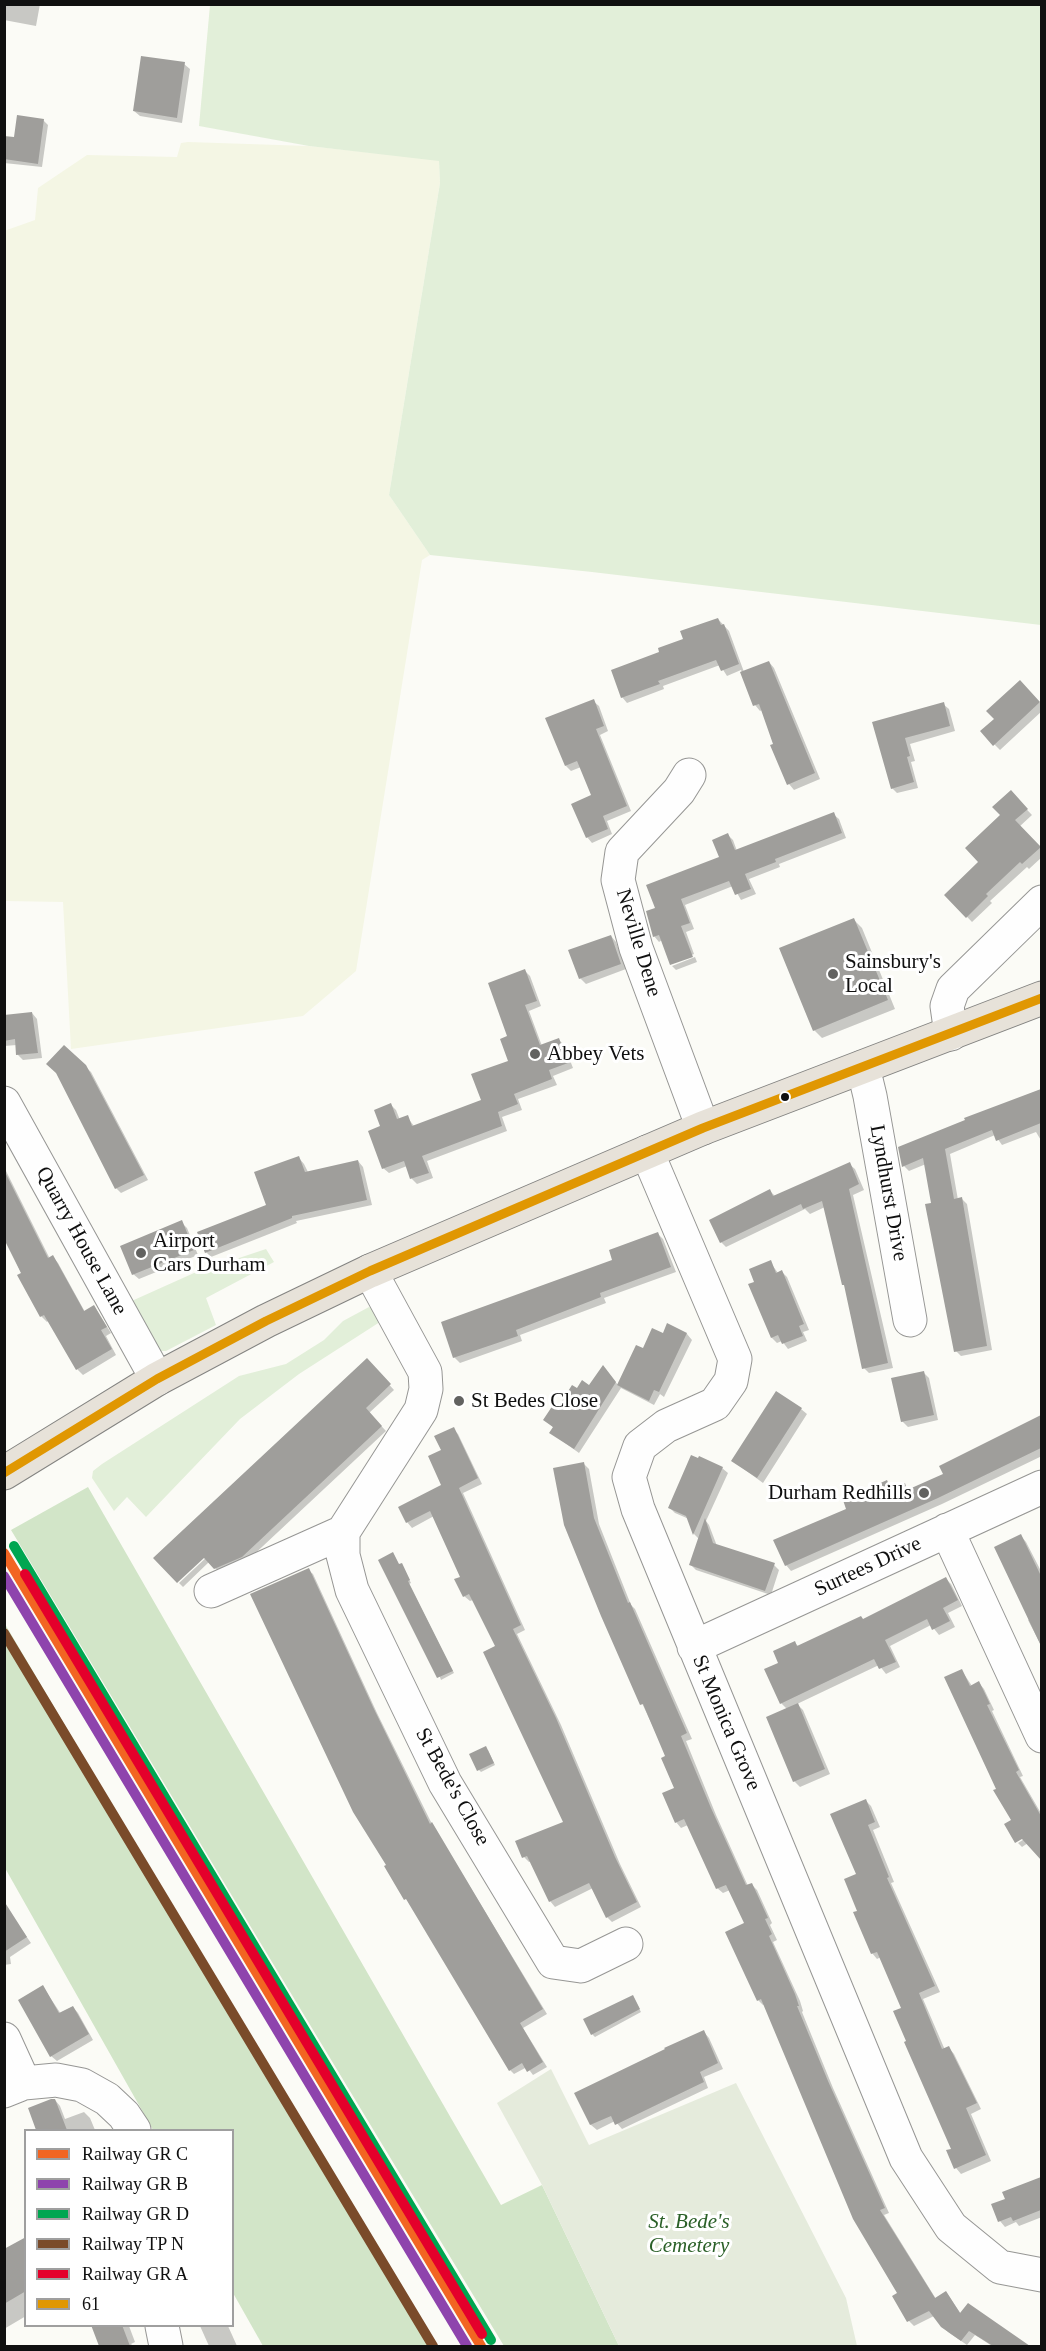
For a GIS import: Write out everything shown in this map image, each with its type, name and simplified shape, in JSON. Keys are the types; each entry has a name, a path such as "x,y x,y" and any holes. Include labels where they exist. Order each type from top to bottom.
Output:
{"highway":[{"path":"4,1473 157,1379 267,1321 370,1271 703,1128 1041,998"}],"street":[{"name":"Neville Dene","path":"689,775 679,791 622,852 618,880 636,948 703,1128"},
{"path":"951,1034 947,1006 953,989 1041,902"},
{"name":"Lyndhurst Drive","path":"863,1067 910,1320"},
{"name":"Quarry House Lane","path":"4,1103 157,1379"},
{"name":"St Monica Grove","path":"647,1152 735,1359 731,1381 715,1404 666,1425 640,1446 629,1477 638,1509 906,2158 951,2226 1000,2267 1041,2276"},
{"path":"211,1591 344,1532 421,1410 426,1389 425,1372 370,1271"},
{"name":"Surtees Drive","path":"694,1647 1041,1487"},
{"path":"947,1530 1041,1736"},
{"name":"St Bede's Close","path":"344,1532 343,1555 352,1590 445,1783 553,1962 581,1966 626,1944"},
{"path":"4,2039 14,2087 56,2080 82,2085 107,2099 124,2115 133,2129"},
{"path":"162,2327 166,2346"}],"green space":[{"path":"210,5 1041,5 1041,625 430,555 389,495 440,183 439,161 309,146 199,126"},
{"path":"181,143 309,146 439,160 440,183 389,495 430,555 422,560 356,971 303,1016 71,1049 63,902 5,901 4,231 35,220 38,188 87,155 177,157"},
{"path":"266,1249 274,1262 206,1298 216,1325 166,1351 157,1351 125,1304 194,1273"},
{"path":"369,1307 375,1310 383,1320 299,1374 240,1419 146,1517 127,1497 114,1511 92,1478 93,1471 239,1376 286,1364 324,1340 343,1321"},
{"path":"88,1487 501,2205 542,2185 619,2346 504,2346 11,1530"},
{"path":"5,1624 432,2346 263,2346 234,2295 234,2129 152,2129 5,1868"},
{"name":"St. Bede's Cemetery","path":"551,2069 589,2145 736,2083 846,2298 857,2346 619,2346 542,2185 497,2103"}],"building":[{"path":"141,56 185,62 177,118 133,111"},
{"path":"17,115 44,119 38,164 4,159 4,136 14,137"},
{"path":"718,618 721,625 724,624 739,664 721,671 716,660 658,681 660,684 621,698 611,670 659,652 658,648 683,639 680,631"},
{"path":"769,661 815,773 787,785 770,745 773,744 759,704 753,706 740,672"},
{"path":"1020,680 1040,702 993,746 980,731 994,719 986,711"},
{"path":"594,699 604,726 596,729 627,806 603,816 608,829 586,838 571,804 591,795 577,761 565,766 545,718"},
{"path":"944,702 950,726 905,738 910,756 907,757 914,782 891,789 872,722"},
{"path":"1011,790 1028,809 1015,820 1041,847 1022,864 1020,862 986,894 988,896 966,918 944,895 978,862 965,848 1000,815 992,807"},
{"path":"834,812 842,833 775,859 776,862 745,874 751,889 735,895 729,881 681,899 690,923 681,926 693,957 670,965 659,935 653,937 646,911 655,908 646,885 719,857 712,840 728,833 735,850"},
{"name":"Sainsbury's Local","path":"854,918 888,1000 813,1031 779,948"},
{"path":"611,935 621,964 579,979 568,950"},
{"path":"525,969 537,1001 525,1005 540,1045 559,1038 568,1063 549,1070 552,1079 514,1094 518,1104 498,1112 502,1126 422,1156 429,1173 410,1179 404,1161 382,1169 368,1131 380,1126 374,1110 391,1103 397,1119 408,1115 412,1126 481,1100 471,1074 508,1061 500,1039 507,1036 488,983"},
{"path":"32,1012 38,1053 16,1055 15,1039 4,1041 4,1015"},
{"path":"64,1045 86,1065 144,1175 115,1189 56,1073 46,1064"},
{"path":"1041,1089 1041,1123 996,1141 992,1130 945,1149 954,1199 962,1197 987,1346 954,1352 925,1204 931,1203 923,1158 902,1167 898,1147 965,1120 964,1118"},
{"path":"299,1156 305,1172 358,1160 367,1200 292,1216 292,1218 205,1253 197,1232 266,1205 254,1172"},
{"path":"850,1162 859,1184 849,1189 888,1363 862,1369 844,1285 842,1285 822,1201 803,1209 801,1204 720,1243 709,1220 770,1189 773,1196"},
{"path":"4,1170 48,1258 53,1255 84,1311 94,1305 107,1327 101,1330 112,1349 76,1370 44,1315 40,1317 17,1275 21,1273 4,1239"},
{"path":"182,1220 194,1250 132,1275 120,1246"},
{"path":"658,1232 671,1267 600,1293 601,1297 516,1330 518,1336 453,1358 441,1322 612,1260 609,1250"},
{"path":"771,1260 776,1273 782,1270 804,1324 799,1326 803,1336 782,1344 778,1335 771,1338 748,1284 754,1282 749,1269"},
{"path":"667,1323 687,1333 659,1392 654,1390 649,1401 617,1385 636,1345 643,1348 652,1328 663,1333"},
{"path":"367,1358 391,1384 366,1408 382,1426 242,1557 214,1569 204,1558 177,1583 153,1558"},
{"path":"603,1365 616,1382 574,1449 549,1433 553,1427 543,1420 553,1405 558,1407 572,1385 577,1388 582,1380 589,1385"},
{"path":"924,1371 934,1415 901,1422 891,1378"},
{"path":"776,1391 802,1408 757,1478 731,1461"},
{"path":"1041,1415 1041,1448 938,1498 785,1566 773,1540 846,1509 843,1500 887,1480 891,1490 905,1483 907,1490 943,1474 939,1466"},
{"path":"454,1427 478,1478 459,1488 521,1625 513,1629 556,1718 615,1857 637,1902 606,1918 589,1883 549,1902 527,1856 522,1858 515,1841 563,1822 483,1652 495,1646 469,1594 463,1597 454,1579 460,1577 430,1511 406,1523 398,1507 441,1485 428,1456 441,1450 434,1436"},
{"path":"691,1455 698,1458 699,1456 723,1467 693,1535 686,1516 668,1508"},
{"path":"584,1462 594,1518 628,1603 630,1602 687,1733 681,1736 711,1808 746,1885 752,1883 768,1918 765,1919 772,1934 769,1936 795,1994 799,2006 797,2006 828,2081 885,2208 880,2210 935,2298 946,2291 960,2313 968,2303 1030,2346 993,2346 969,2331 961,2341 941,2327 929,2311 907,2322 892,2296 897,2293 853,2219 761,1999 757,2001 725,1932 744,1923 726,1885 716,1889 684,1819 675,1823 662,1793 674,1788 661,1758 665,1756 601,1616 564,1525 553,1468"},
{"path":"705,1518 713,1543 775,1563 765,1591 689,1565"},
{"path":"1021,1534 1041,1576 1041,1646 994,1547"},
{"path":"393,1552 399,1564 402,1563 410,1580 408,1581 453,1671 437,1678 378,1560"},
{"path":"309,1568 430,1824 432,1822 543,2009 520,2023 543,2062 527,2072 522,2063 509,2071 384,1866 386,1865 353,1812 250,1594"},
{"path":"946,1577 958,1600 943,1608 950,1621 932,1630 927,1619 885,1640 896,1662 879,1669 874,1659 780,1704 764,1669 778,1663 773,1651 795,1641 797,1646 861,1616 863,1619"},
{"path":"962,1669 970,1686 979,1681 990,1704 987,1705 1019,1770 1016,1772 1041,1816 1041,1860 1022,1839 1015,1843 1004,1824 1011,1820 993,1790 996,1789 944,1677"},
{"path":"798,1703 825,1769 793,1782 766,1717"},
{"path":"486,1746 494,1763 477,1771 469,1754"},
{"path":"866,1799 875,1822 868,1825 889,1877 887,1878 935,1986 919,1993 942,2049 949,2046 977,2103 966,2108 986,2155 954,2169 946,2150 951,2149 904,2042 906,2041 893,2011 901,2008 877,1952 871,1954 853,1912 857,1911 844,1879 856,1874 830,1814"},
{"path":"4,1901 27,1937 4,1952"},
{"path":"43,1985 59,2013 73,2006 89,2034 50,2057 18,2000"},
{"path":"633,1995 640,2009 591,2035 583,2019"},
{"path":"704,2030 718,2063 700,2072 704,2082 615,2125 611,2116 590,2125 574,2093"},
{"path":"55,2099 67,2129 36,2129 28,2108"},
{"path":"1041,2177 1041,2210 1013,2221 1011,2217 998,2222 991,2204 1005,2199 1002,2192"},
{"path":"24,2238 24,2292 4,2304 4,2249"},
{"path":"92,2327 123,2327 130,2346 99,2346"}],"transit line":[{"name":"61","path":"4,1473 157,1379 266,1321 370,1271 703,1128 1042,998"},
{"path":"14,1546 491,2340"},
{"path":"4,1553 481,2346"},
{"path":"25,1574 482,2334"},
{"path":"4,1576 467,2346"},
{"path":"4,1633 433,2346"}],"place":[{"name":"Sainsbury's Local","path":"833,974"},
{"name":"Abbey Vets","path":"535,1054"},
{"name":"Airport Cars Durham","path":"141,1253"},
{"name":"St Bedes Close","path":"459,1401"},
{"name":"Durham Redhills","path":"924,1493"}]}
